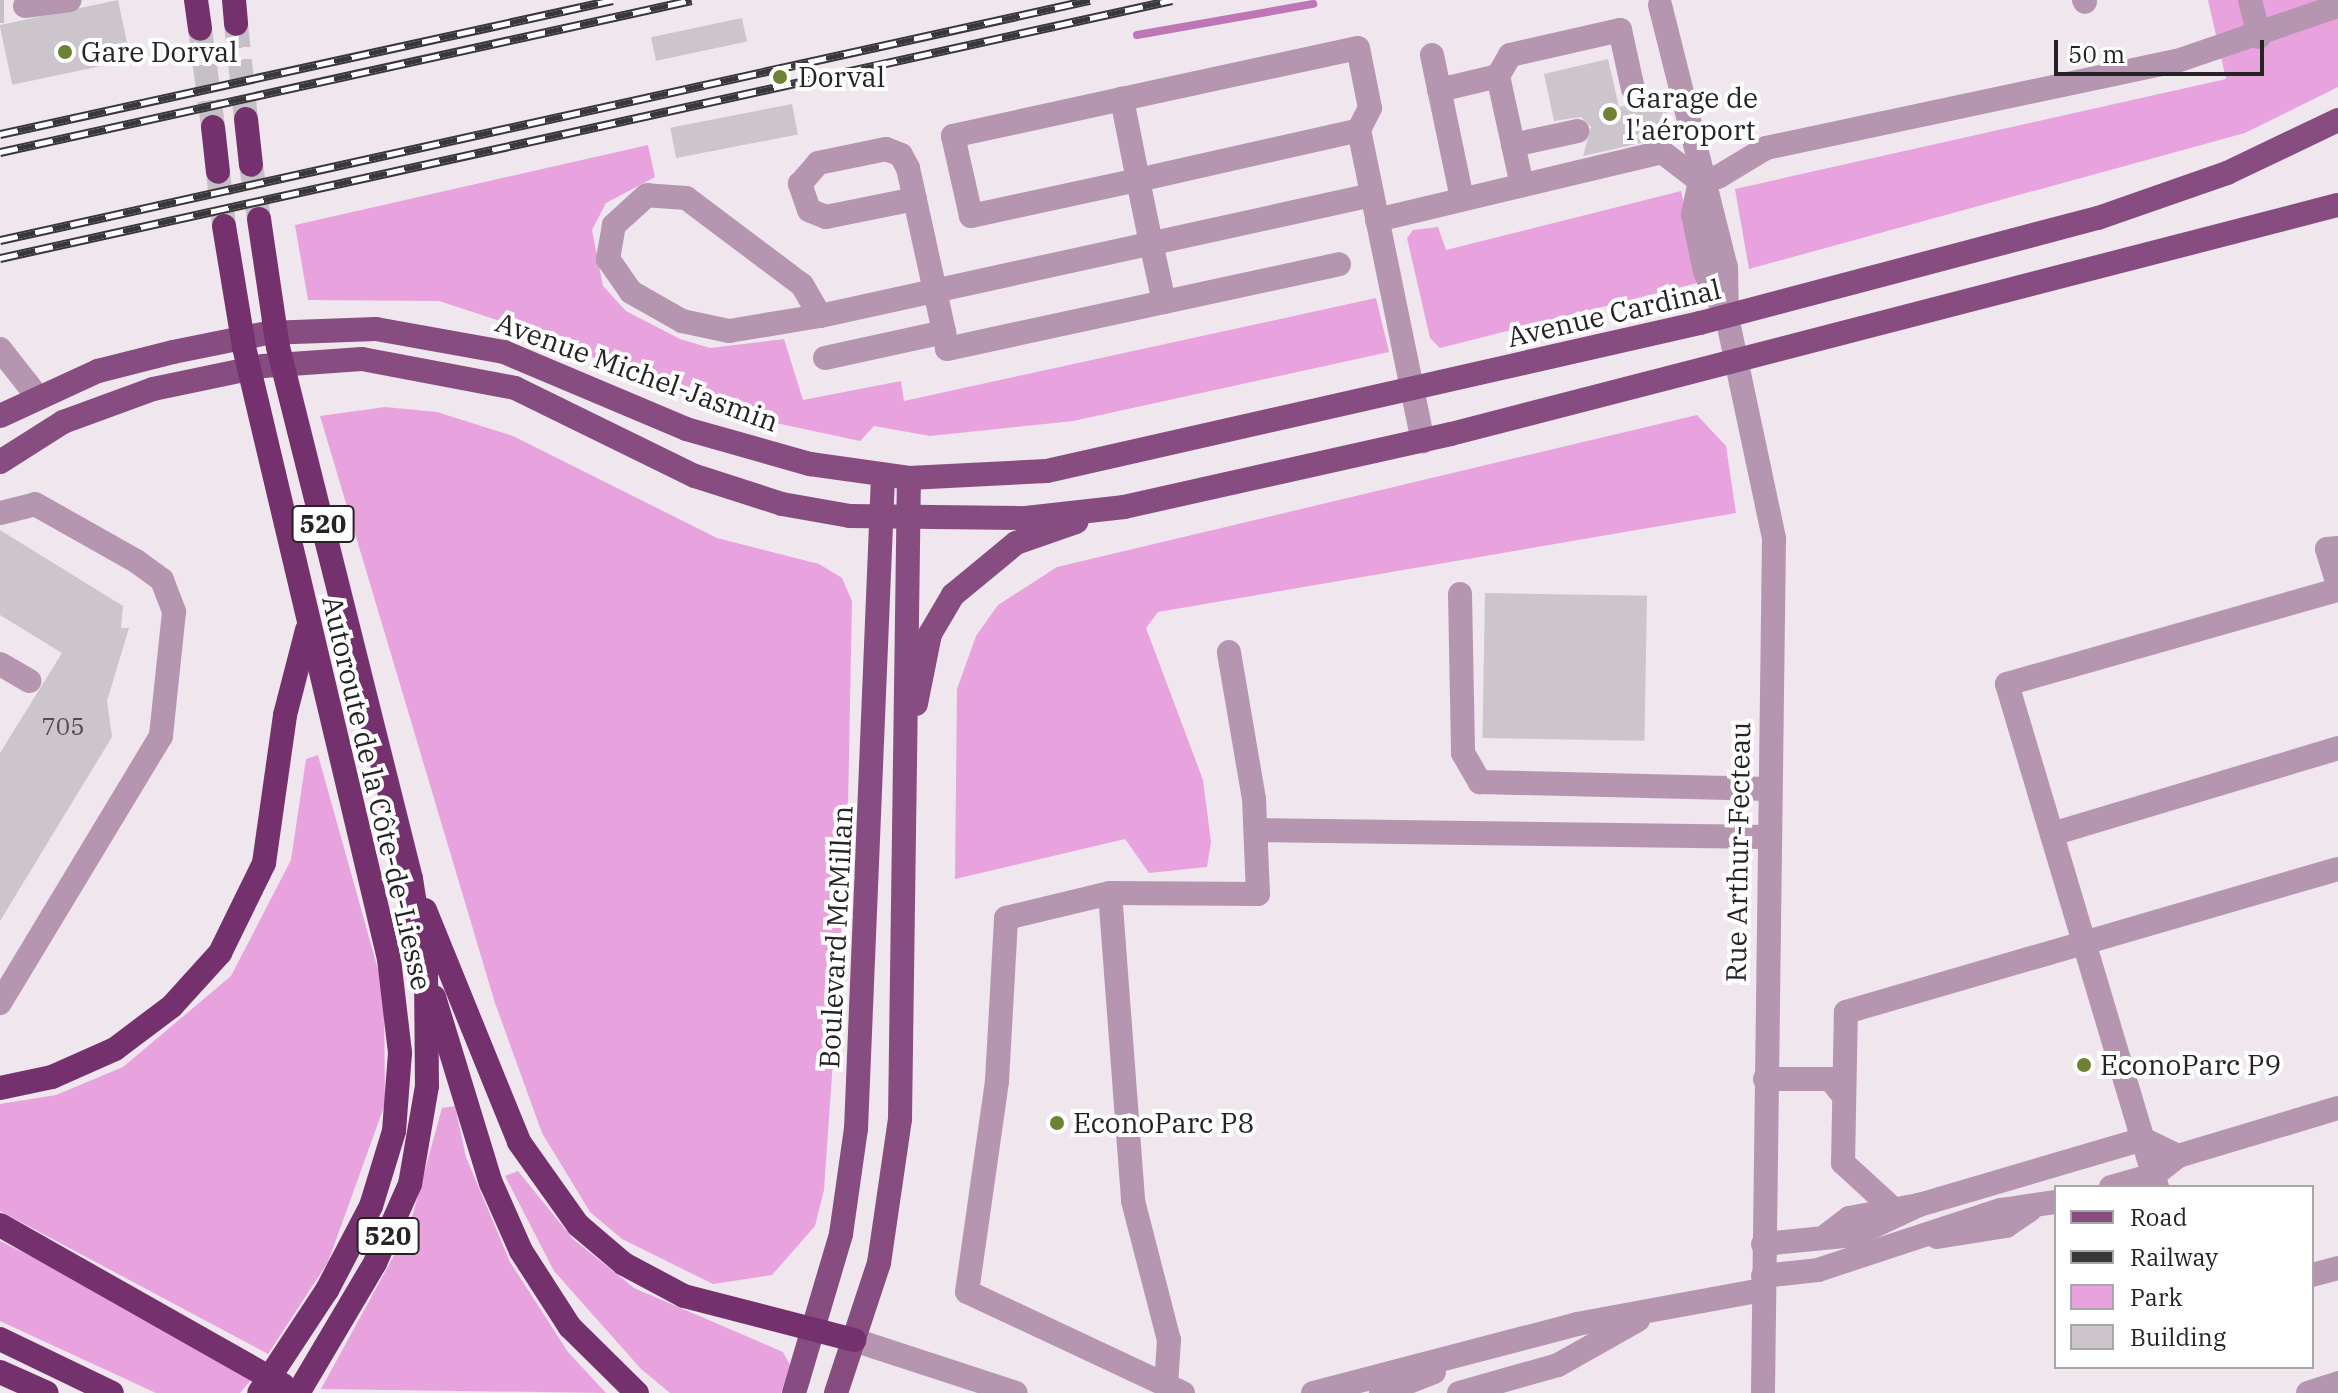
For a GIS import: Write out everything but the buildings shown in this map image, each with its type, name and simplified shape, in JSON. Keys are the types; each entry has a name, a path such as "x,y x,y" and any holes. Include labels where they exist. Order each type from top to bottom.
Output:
{"highway":[{"path":"196,0 200,29"},
{"path":"246,119 251,165"},
{"path":"213,127 218,172"},
{"name":"Autoroute de la Côte-de-Liesse","path":"259,219 282,361 411,879 426,974 427,1086 410,1184 375,1263 298,1393"},
{"name":"Autoroute de la Côte-de-Liesse","path":"224,226 308,628 389,959 399,1084 389,1155 371,1206 327,1290 259,1393"},
{"path":"0,1088 52,1077 115,1049 172,1006 220,953 264,863 285,715 308,628"},
{"path":"411,879 519,1142 578,1225 624,1264 684,1296 854,1340"},
{"path":"426,974 491,1183 521,1251 570,1327 637,1393"},
{"path":"0,1225 298,1393"},
{"path":"0,1339 112,1393"},
{"path":"6,1376 47,1393"}],"main road":[{"name":"Avenue Cardinal","path":"883,476 909,478 1066,468 1414,391 1727,317 2146,203 2338,120"},
{"path":"907,794 922,657 953,595 1016,543 1124,507 1423,441 1737,365 2338,205"},
{"name":"Avenue Michel-Jasmin","path":"0,416 37,396 98,371 213,343 351,328 483,346 716,440 883,476"},
{"name":"Avenue Michel-Jasmin","path":"0,462 96,408 219,373 362,359 488,380 719,486 809,510 878,517"},
{"name":"Boulevard McMillan","path":"794,1393 841,1234 856,1129 878,517 883,476"},
{"path":"836,1393 879,1263 900,1119 907,794 909,478"},
{"path":"878,517 1011,519 1124,507"}],"street":[{"path":"22,5 70,0"},
{"path":"2250,0 2259,37"},
{"path":"1700,181 1766,148 2259,37 2338,2"},
{"path":"1660,5 1700,181"},
{"path":"1522,185 1498,76 1510,55 1620,30 1633,89"},
{"path":"1359,130 971,216 953,136 1358,48 1370,108 1359,130 1423,441"},
{"path":"1432,55 1462,199"},
{"path":"1439,90 1498,76"},
{"path":"1122,99 1164,302"},
{"path":"1513,145 1577,131"},
{"path":"1377,220 1662,152 1700,181"},
{"name":"Rue Arthur-Fecteau","path":"1700,181 1693,214 1705,272 1727,317 1774,539 1763,1393"},
{"path":"820,316 802,285 686,198 647,195 614,225 608,248 613,270 631,292 672,317 729,331 820,316 1372,195"},
{"path":"915,199 947,349 1339,264"},
{"path":"825,358 944,332"},
{"path":"0,349 37,396"},
{"path":"0,513 35,504 136,561 162,580 174,612 161,736 0,1003"},
{"path":"2155,1181 2007,684 2338,588 2327,549 2338,548"},
{"path":"1460,594 1463,753 1480,782 1769,789"},
{"path":"1174,1389 967,1292 997,1081 1006,918 1110,893 1258,894 1257,830 1229,652"},
{"path":"0,664 29,681"},
{"path":"2052,834 2338,748"},
{"path":"1257,830 1768,837"},
{"path":"1890,1206 1846,1171 1843,1095 1846,1012 2338,869"},
{"path":"1110,893 1134,1214 1169,1340 1174,1389"},
{"path":"1765,1079 1830,1079 1843,1095"},
{"path":"2126,1185 2155,1181 2178,1156 2338,1108"},
{"path":"1828,1234 1849,1218 1890,1206 1919,1205 2143,1139 2178,1156"},
{"path":"1313,1393 1456,1359 1577,1324 1651,1314 1935,1237 1961,1239 2006,1226 2030,1210 2054,1203"},
{"path":"1763,1244 1892,1224 1919,1205"},
{"path":"2314,1274 2338,1268"},
{"path":"1459,1393 1558,1365 1651,1314"},
{"path":"1452,1393 1507,1365 1617,1332"},
{"path":"854,1340 1016,1393"},
{"path":"1381,1393 1456,1359"},
{"path":"2308,1393 2338,1383"}],"green space":[{"path":"2208,0 2338,0 2338,87 2245,133 1749,269 1735,189 2226,79"},
{"path":"648,145 655,177 606,203 592,230 603,286 626,311 680,339 710,348 784,339 803,400 901,381 904,401 1376,298 1389,352 1073,421 930,436 874,426 860,441 711,409 537,333 439,301 308,300 295,225"},
{"path":"1681,191 1701,282 1440,348 1430,338 1407,238 1413,230 1438,227 1446,250"},
{"path":"385,407 437,412 513,436 717,538 819,564 842,578 852,601 847,859 824,1190 815,1226 772,1275 713,1284 622,1239 590,1212 542,1133 495,1003 320,416"},
{"path":"1697,415 1726,446 1736,513 1158,612 1146,628 1203,780 1211,842 1207,867 1149,873 1125,839 955,879 957,689 976,636 998,605 1057,567"},
{"path":"318,755 384,991 385,1104 328,1262 268,1354 0,1211 0,1104 56,1095 123,1067 231,976 291,860 306,759"},
{"path":"455,1106 466,1157 510,1262 568,1352 606,1393 321,1389 409,1228 442,1108"},
{"path":"518,1171 573,1239 634,1288 783,1352 790,1365 781,1393 670,1393 641,1369 554,1271 505,1176"},
{"path":"0,1241 72,1276 251,1380 240,1393 156,1393 0,1321"}],"waterway":[{"path":"1137,35 1313,4"}],"tunnel":[{"path":"236,24 246,119"},
{"path":"200,29 213,127"},
{"path":"251,165 259,219"},
{"path":"218,172 224,226"}],"railway":[{"path":"0,134 613,0"},
{"path":"0,152 692,0"},
{"path":"0,240 1090,0"},
{"path":"0,258 1172,0"}],"place":[{"name":"Gare Dorval","path":"65,52"},
{"name":"Dorval","path":"780,77"},
{"name":"Garage de l'aéroport","path":"1610,114"},
{"name":"EconoParc P9","path":"2084,1065"},
{"name":"EconoParc P8","path":"1057,1123"}]}
